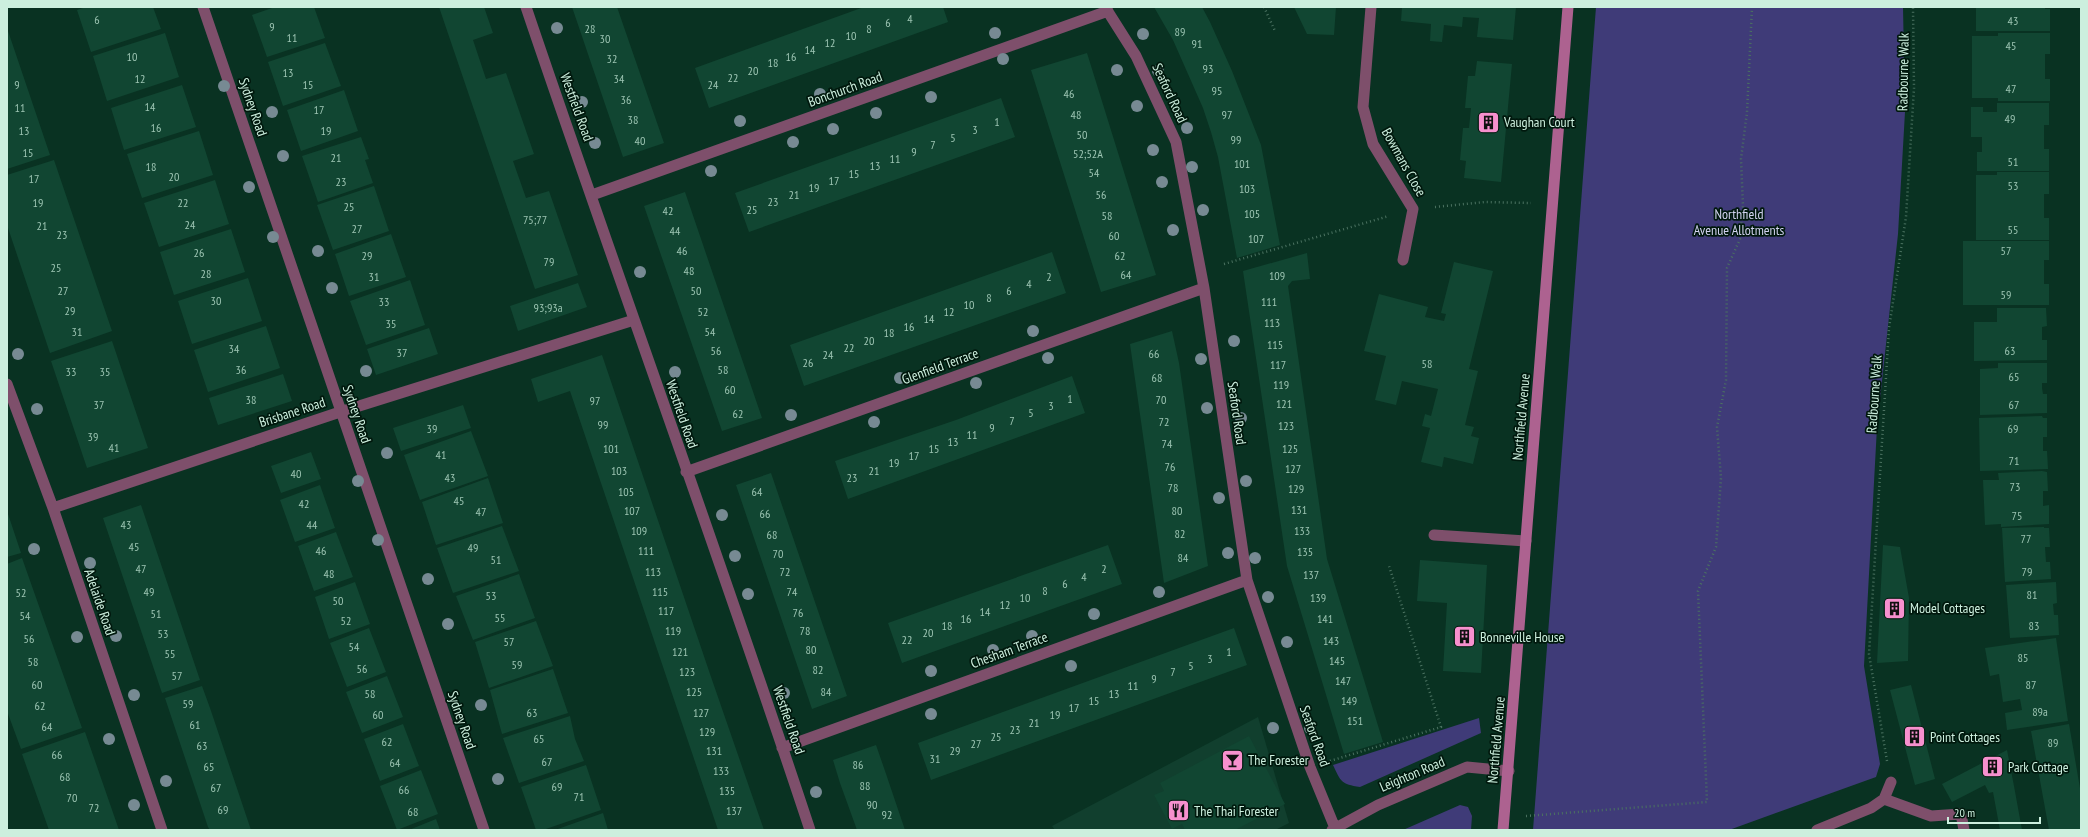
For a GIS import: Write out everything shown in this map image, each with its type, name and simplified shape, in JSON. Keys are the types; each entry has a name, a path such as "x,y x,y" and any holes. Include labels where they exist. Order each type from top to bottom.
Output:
{"main road":[{"name":"Northfield Avenue","path":"1503,830 1509,771 1568,7"}],"street":[{"name":"Sydney Road","path":"203,7 340,412 484,830"},
{"name":"Westfield Road","path":"526,7 810,830"},
{"name":"Bowmans Close","path":"1371,7 1363,107 1373,144 1413,209 1403,260"},
{"name":"Bonchurch Road","path":"592,195 1107,9"},
{"name":"Seaford Road","path":"1107,9 1136,56 1176,142 1204,288 1247,580 1310,767 1334,829"},
{"name":"Glenfield Terrace","path":"686,472 1204,288"},
{"name":"Brisbane Road","path":"53,508 340,412 634,320"},
{"name":"Adelaide Road","path":"7,384 53,508 162,830"},
{"path":"1434,535 1526,541"},
{"name":"Chesham Terrace","path":"782,748 1247,580"},
{"name":"Leighton Road","path":"1334,829 1378,805 1467,767 1509,771"},
{"path":"1817,830 1871,808 1884,798 1891,782"},
{"path":"1884,798 1931,816 1961,814 1964,830"}],"path":[{"path":"1264,7 1275,31"},
{"path":"1523,816 1708,802 1698,591 1716,547 1720,478 1717,427 1726,380 1727,268 1740,239 1743,206 1741,158 1747,112 1752,7"},
{"name":"Radbourne Walk","path":"1891,782 1869,654 1889,328 1906,217 1914,88 1913,7"},
{"path":"1224,264 1413,209 1485,202 1532,203"},
{"path":"1328,761 1441,727 1389,566"}],"shaded area":[{"path":"1258,717 1289,823 1275,830 1055,830 1052,826"}],"green space":[{"name":"Northfield Avenue Allotments","path":"1596,7 1903,7 1905,112 1898,234 1877,427 1864,666 1880,764 1876,777 1729,830 1533,830"},
{"path":"1479,718 1481,733 1360,787 1349,785 1342,781 1333,765"},
{"path":"1460,805 1468,807 1472,816 1471,830 1403,830"}],"building":[{"path":"86,7 153,7 161,29 91,52 77,10"},
{"path":"275,7 314,7 325,38 267,57 252,15"},
{"path":"439,7 484,7 493,33 473,40 486,79 506,73 534,154 513,161 526,198 549,191 578,275 535,289"},
{"path":"572,7 617,7 664,143 623,157"},
{"path":"864,7 943,7 948,22 709,108 695,68"},
{"path":"1154,7 1202,7 1210,22 1232,71 1261,145 1280,245 1237,258 1218,157 1211,132 1203,108 1173,40"},
{"path":"1294,7 1336,7 1334,35 1307,34"},
{"path":"1402,7 1516,7 1513,40 1477,37 1479,18 1463,17 1462,27 1444,25 1442,42 1430,41 1431,24 1401,21"},
{"path":"1976,7 2045,7 2045,9 2050,9 2050,31 1976,31"},
{"path":"7,28 50,155 7,169"},
{"path":"165,33 179,77 107,101 93,56"},
{"path":"1998,33 2050,33 2050,54 2045,54 2045,79 2050,79 2050,101 1998,101 1998,98 1972,98 1972,36 1998,36"},
{"path":"325,43 341,86 283,106 268,62"},
{"path":"1087,53 1156,275 1101,292 1031,70"},
{"name":"Vaughan Court","path":"1477,61 1512,64 1501,182 1464,178 1466,161 1460,160 1463,128 1469,128 1471,108 1465,108 1468,76 1475,76"},
{"path":"182,85 196,127 124,150 111,108"},
{"path":"344,90 358,131 301,151 287,110"},
{"path":"1001,98 1015,137 749,232 735,193"},
{"path":"1997,103 2049,103 2049,125 2044,125 2044,149 2049,149 2049,171 1977,171 1977,152 1982,152 1982,137 1971,137 1971,107 1983,107 1983,112 1997,112"},
{"path":"199,131 213,175 142,198 127,154"},
{"path":"361,137 369,159 365,160 373,183 318,202 302,156"},
{"path":"54,160 112,331 50,353 7,225 7,175"},
{"path":"1997,172 2049,172 2049,194 2044,194 2044,218 2049,218 2049,240 1976,240 1976,175 1997,175"},
{"path":"215,180 229,224 159,247 144,203"},
{"path":"374,186 389,231 333,250 317,205"},
{"path":"685,192 762,418 722,431 644,206"},
{"path":"231,229 245,272 174,295 160,252"},
{"path":"391,234 406,277 349,296 335,254"},
{"path":"1963,241 2049,241 2049,260 2044,260 2044,284 2049,284 2049,305 1963,305"},
{"path":"1052,252 1066,293 804,386 790,345"},
{"path":"1307,253 1310,279 1292,281 1288,286 1327,559 1383,742 1344,754 1287,566 1243,271"},
{"path":"1454,262 1493,271 1469,369 1478,371 1465,425 1474,427 1471,436 1479,438 1473,464 1444,457 1442,467 1421,462 1430,428 1422,426 1425,414 1431,416 1438,389 1402,381 1396,405 1375,400 1386,356 1364,351 1379,294 1428,307 1425,317 1444,321 1446,314 1441,313"},
{"path":"248,278 262,321 192,344 178,301"},
{"path":"410,280 425,325 366,345 350,301"},
{"path":"578,283 587,307 518,331 510,306"},
{"path":"1997,308 2046,308 2047,326 2042,327 2042,340 2047,340 2047,360 1974,361 1974,322 1997,322"},
{"path":"266,326 280,368 208,392 194,350"},
{"path":"429,328 438,354 376,375 367,349"},
{"path":"1172,331 1179,363 1208,566 1164,583 1130,344"},
{"path":"112,341 148,448 87,468 51,361"},
{"path":"602,355 764,830 718,830 570,391 538,402 531,379"},
{"path":"1998,363 2047,363 2047,383 2042,383 2042,388 2043,394 2047,394 2047,413 1980,415 1980,369 1998,368"},
{"path":"283,374 292,401 218,425 209,398"},
{"path":"1072,376 1085,413 848,499 835,461 956,420"},
{"path":"463,405 471,428 401,451 393,428"},
{"path":"2042,416 2043,418 2047,418 2047,437 2043,437 2043,451 2047,451 2048,469 1980,471 1979,418"},
{"path":"471,431 488,476 420,500 404,455"},
{"path":"311,452 321,479 281,493 271,466"},
{"path":"2047,472 2048,491 2043,491 2043,506 2049,505 2049,524 2001,527 2001,524 1985,525 1983,480 1999,480 1998,473"},
{"path":"771,473 847,696 812,709 736,485"},
{"path":"488,478 503,523 436,545 422,502"},
{"path":"320,485 335,528 295,542 280,500"},
{"path":"141,505 200,680 162,693 103,518"},
{"path":"7,511 21,553 7,557"},
{"path":"502,526 519,571 453,593 437,548"},
{"path":"2002,528 2049,528 2050,547 2045,547 2046,562 2050,562 2051,579 2005,582"},
{"path":"336,532 353,577 314,591 298,546"},
{"path":"1108,545 1122,584 902,663 888,623"},
{"name":"Model Cottages","path":"1883,545 1900,547 1909,598 1908,661 1877,663"},
{"path":"22,558 82,728 21,749 7,711 7,564"},
{"name":"Bonneville House","path":"1420,560 1487,565 1481,673 1443,671 1447,603 1417,601"},
{"path":"519,574 535,618 473,640 456,596"},
{"path":"355,582 370,624 329,639 315,597"},
{"path":"2056,582 2057,603 2053,604 2054,615 2058,615 2059,635 2010,638 2006,585"},
{"path":"536,621 553,666 489,688 475,642"},
{"path":"369,628 386,672 347,687 330,643"},
{"path":"1234,628 1247,665 931,780 918,743"},
{"path":"2056,638 2068,721 2007,730 2005,713 2022,710 2020,699 2003,702 1999,674 1990,676 1985,648"},
{"path":"553,669 568,713 502,734 490,690"},
{"path":"387,676 403,717 362,733 346,692"},
{"name":"Point Cottages","path":"1911,685 1935,779 1915,785 1890,690"},
{"path":"202,686 251,830 210,830 208,827 165,698"},
{"path":"570,716 575,739 584,761 519,783 503,738"},
{"path":"403,724 419,766 380,781 364,739"},
{"path":"2069,724 2081,794 2081,830 2049,830 2031,731"},
{"path":"85,732 119,830 49,830 22,754"},
{"name":"The Forester","path":"1249,736 1285,804 1235,830 1185,830 1182,824 1172,829 1154,795 1164,791 1160,783"},
{"path":"876,745 905,830 857,830 840,783 833,760"},
{"name":"Park Cottage","path":"2007,750 2022,830 2000,830 1993,792 1989,793 1985,785 1952,802 1942,784"},
{"path":"586,765 601,810 543,830 536,830 521,787"},
{"path":"421,770 438,814 397,830 380,786"},
{"path":"603,813 608,830 555,830"},
{"path":"436,819 440,830 409,830"}],"place":[{"name":"Vaughan Court","path":"1488,122"},
{"name":"Model Cottages","path":"1895,608"},
{"name":"Bonneville House","path":"1464,637"},
{"name":"Point Cottages","path":"1914,737"},
{"name":"The Forester","path":"1233,760"},
{"name":"Park Cottage","path":"1993,767"},
{"name":"The Thai Forester","path":"1179,811"}]}
